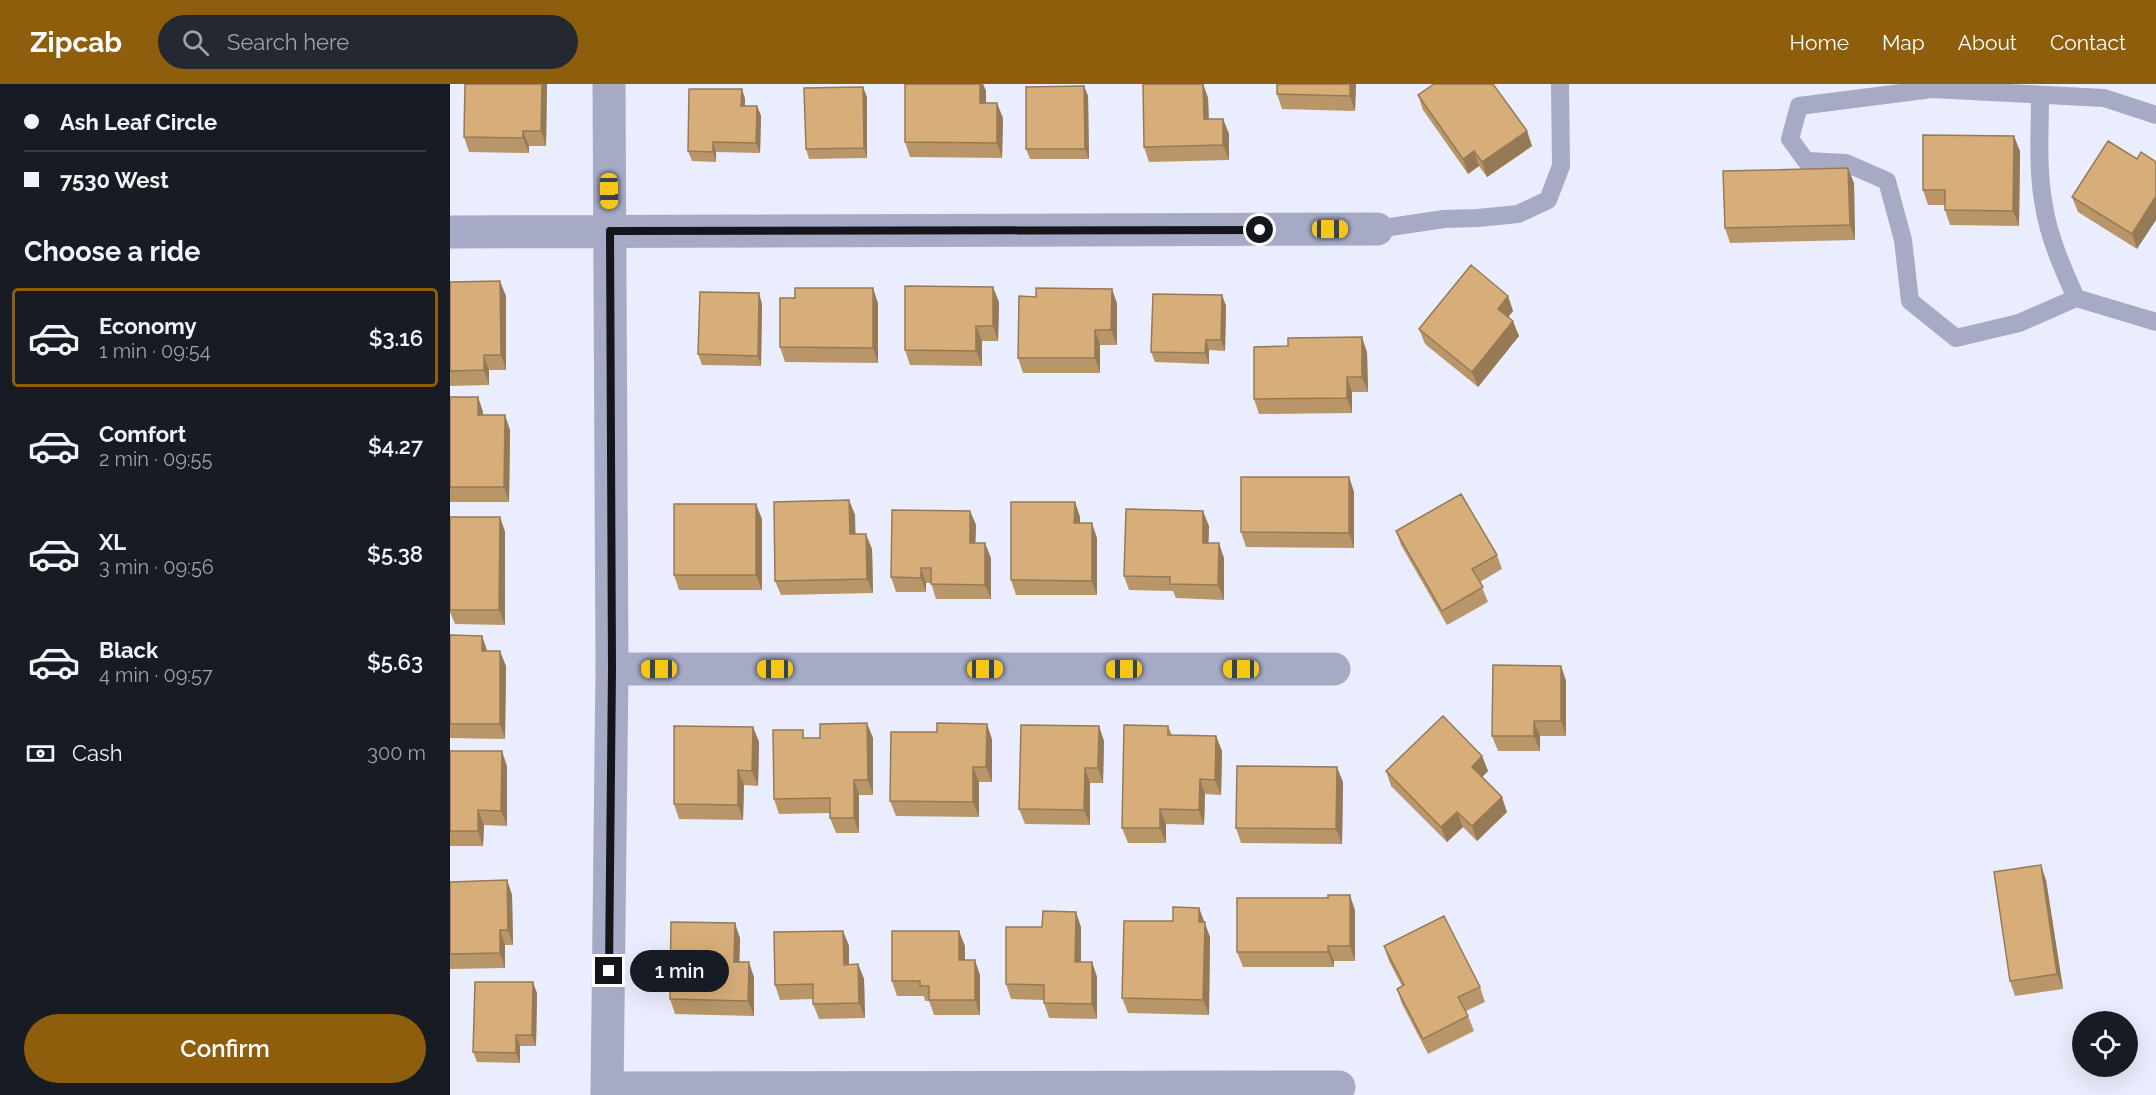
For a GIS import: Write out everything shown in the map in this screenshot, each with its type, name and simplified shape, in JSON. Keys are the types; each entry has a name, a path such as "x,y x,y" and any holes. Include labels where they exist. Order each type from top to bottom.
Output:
{"street":[{"path":"609,84 612,669 607,1091 1339,1087"},
{"path":"450,232 1377,229"},
{"path":"612,669 1334,669"}],"lane":[{"path":"1377,229 1444,219 1518,214 1548,200 1562,166 1560,84"},
{"path":"2156,115 2104,98 1932,89 1800,106 1790,139 1806,161 1846,163 1887,181 1903,240 1910,301 1956,338 2019,323 2076,298 2156,322"},
{"path":"2040,95 2040,151 2044,206 2060,261 2076,298"}],"building":[{"path":"465,84 542,84 541,131 523,131 523,138 464,137"},
{"path":"905,84 980,84 980,103 997,103 997,143 905,142"},
{"path":"1143,84 1203,84 1204,119 1223,119 1223,145 1144,147"},
{"path":"1277,84 1350,84 1350,96 1277,94"},
{"path":"1434,84 1493,84 1527,131 1482,162 1474,151 1463,159 1418,95"},
{"path":"1084,86 1085,149 1026,149 1026,87"},
{"path":"863,87 864,148 806,149 804,88"},
{"path":"689,89 742,89 741,106 757,106 756,143 713,142 713,152 688,151"},
{"path":"1923,135 2014,136 2013,211 1945,210 1945,190 1923,190"},
{"path":"2108,141 2137,159 2141,152 2156,162 2156,196 2132,234 2072,197"},
{"path":"1848,168 1850,225 1725,228 1723,171"},
{"path":"1471,265 1508,296 1498,309 1513,321 1472,372 1419,329"},
{"path":"500,281 501,355 484,355 484,370 450,371 450,282"},
{"path":"905,286 993,287 993,326 976,326 976,351 905,350"},
{"path":"795,288 873,288 873,348 780,347 780,298 795,298"},
{"path":"1036,288 1112,289 1111,330 1095,330 1095,358 1018,358 1019,296 1036,297"},
{"path":"700,292 759,293 758,356 698,354"},
{"path":"1153,294 1222,295 1221,340 1206,340 1205,353 1151,352"},
{"path":"1362,337 1362,377 1347,377 1347,398 1254,399 1254,347 1288,346 1288,338"},
{"path":"450,397 478,397 478,415 505,415 504,487 450,487"},
{"path":"1241,477 1349,477 1349,533 1241,532"},
{"path":"1461,494 1497,555 1472,569 1483,587 1442,611 1396,531"},
{"path":"849,500 850,534 866,534 867,579 775,581 774,502"},
{"path":"1011,502 1075,502 1074,523 1092,523 1092,581 1011,580"},
{"path":"674,504 756,504 756,575 674,575"},
{"path":"1126,509 1203,511 1203,543 1219,543 1218,585 1170,584 1170,577 1124,576"},
{"path":"892,510 970,511 970,543 985,543 985,585 931,584 931,568 921,568 921,578 891,577"},
{"path":"450,517 500,517 499,610 450,610"},
{"path":"450,635 482,636 482,651 500,651 500,724 450,724"},
{"path":"1493,665 1561,666 1561,721 1534,721 1534,736 1492,736"},
{"path":"1443,716 1482,756 1472,767 1502,797 1472,826 1457,812 1441,827 1386,771"},
{"path":"867,723 868,780 854,780 854,818 830,818 830,798 774,799 773,730 803,730 803,738 820,738 820,724"},
{"path":"937,723 987,724 986,767 973,767 973,802 890,801 891,732 937,732"},
{"path":"1021,725 1099,726 1098,768 1085,768 1084,810 1019,809"},
{"path":"1124,725 1168,726 1168,735 1216,736 1215,780 1200,779 1199,810 1160,809 1160,828 1122,828"},
{"path":"674,726 753,727 752,771 738,770 738,805 674,804"},
{"path":"450,751 502,751 501,811 478,810 478,831 450,831"},
{"path":"1237,766 1337,767 1336,829 1236,828"},
{"path":"2041,865 2057,974 2010,981 1994,872"},
{"path":"507,880 508,930 500,930 500,953 450,954 450,882"},
{"path":"1328,895 1350,895 1350,946 1328,946 1328,952 1237,952 1237,898 1328,898"},
{"path":"1173,907 1199,908 1199,922 1205,922 1203,1000 1122,998 1124,921 1173,921"},
{"path":"1043,911 1076,912 1075,962 1092,962 1092,1004 1044,1003 1044,985 1006,984 1006,927 1042,927"},
{"path":"1444,916 1480,987 1458,997 1468,1016 1423,1039 1397,989 1404,985 1384,946"},
{"path":"671,922 735,923 734,962 749,962 748,1001 670,999"},
{"path":"843,931 844,965 858,964 859,1003 813,1004 813,984 775,985 774,932"},
{"path":"892,931 959,931 959,960 975,960 975,1000 929,1000 929,986 920,986 920,981 892,981"},
{"path":"475,982 533,982 532,1035 516,1035 516,1053 473,1052"}],"route":[{"path":"609,971 612,669 610,231 1260,230"}]}
